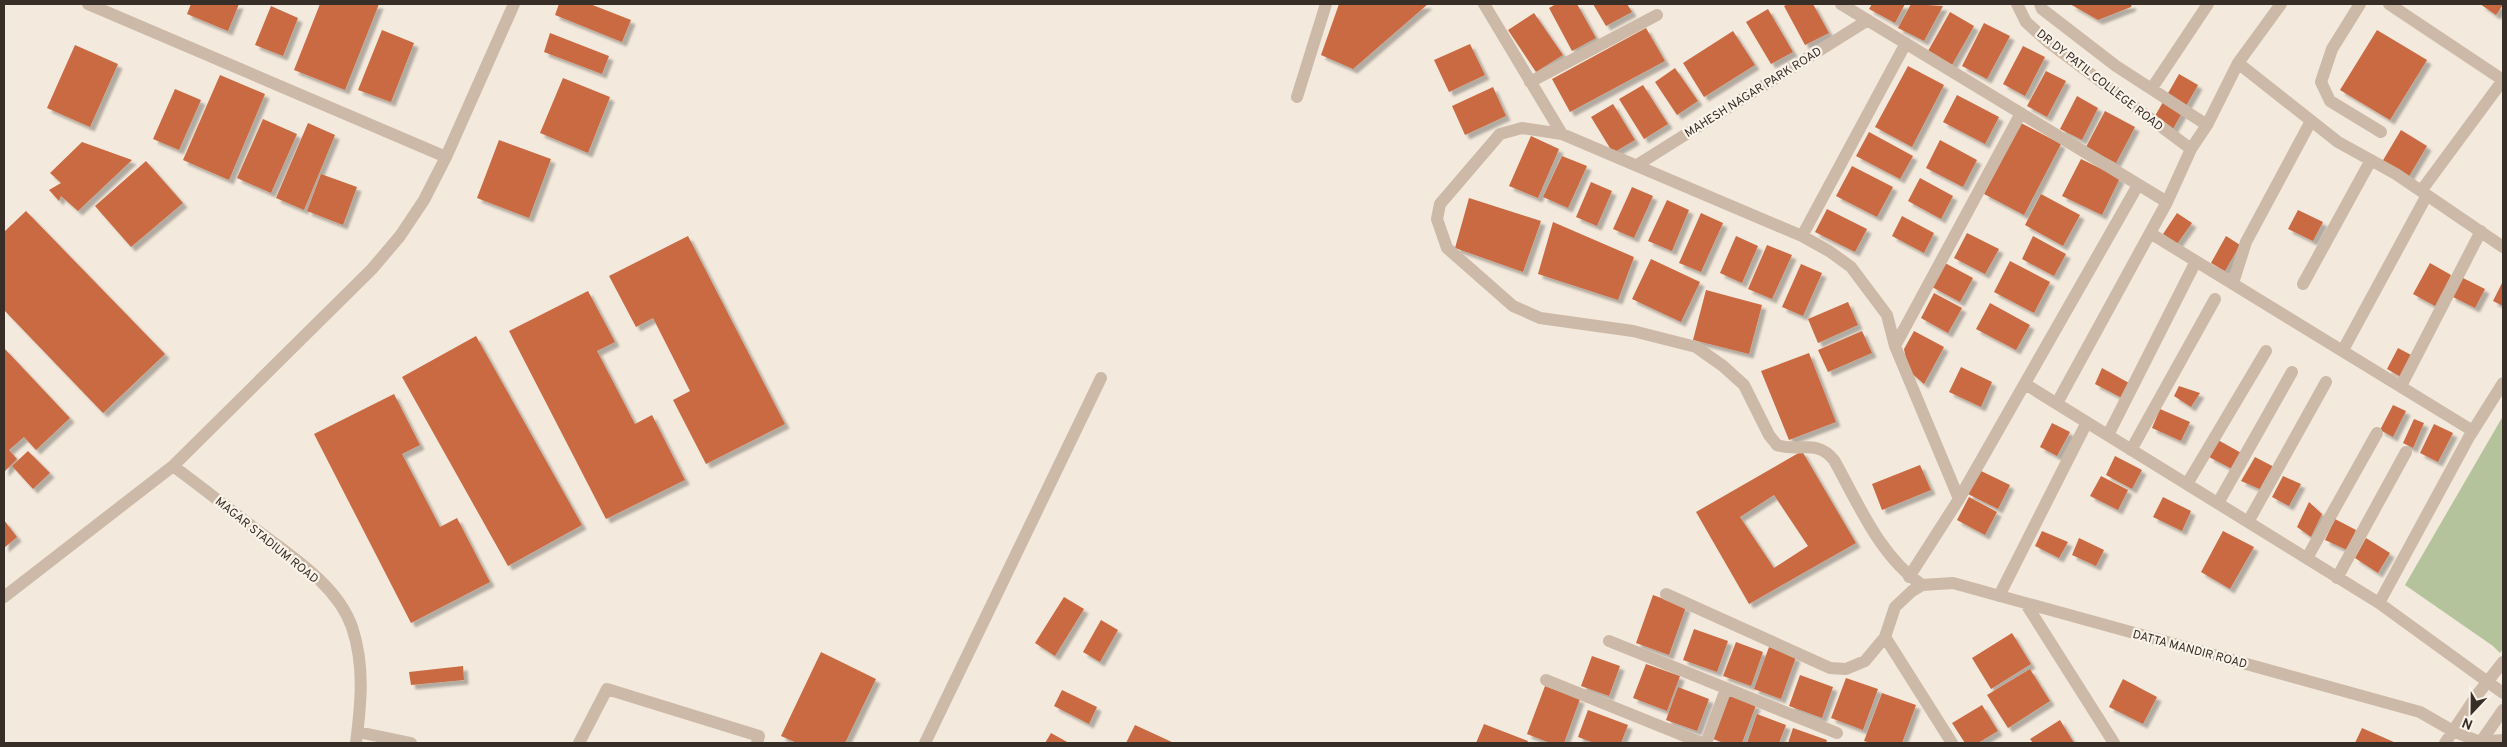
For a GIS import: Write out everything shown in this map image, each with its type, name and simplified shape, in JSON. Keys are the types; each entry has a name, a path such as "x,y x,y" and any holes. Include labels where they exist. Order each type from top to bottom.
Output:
{"street":[{"path":"88,4 446,157"},
{"path":"4,597 173,466 372,269 400,236 424,200 446,157 514,4"},
{"path":"1297,97 1326,4"},
{"path":"1484,4 1562,134"},
{"path":"1841,4 2166,202"},
{"name":"DR DY PATIL COLLEGE ROAD","path":"2017,4 2026,22 2048,42 2191,149"},
{"name":"DR DY PATIL COLLEGE ROAD","path":"2040,4 2042,9 2077,38 2208,125"},
{"path":"2152,88 2208,4"},
{"path":"2056,403 2150,233 2191,149 2208,125 2238,63 2281,4"},
{"path":"2360,4 2332,49 2322,82 2330,101 2381,132"},
{"path":"2342,350 2424,193 2503,80 2389,4"},
{"path":"1530,82 1657,15"},
{"name":"MAHESH NAGAR PARK ROAD","path":"1637,165 1868,20"},
{"path":"1802,236 1906,44"},
{"path":"2238,63 2338,142 2424,193 2503,246"},
{"path":"1895,346 2021,113"},
{"path":"2233,283 2246,242 2310,121"},
{"path":"1666,594 1830,668 1846,669 1865,661 1885,637 1895,607 1912,591 1922,585 1909,577 1878,539 1834,460 1827,451 1812,446 1791,448 1777,445 1769,435 1744,385 1723,366 1696,346 1633,331 1540,318 1513,306 1447,248 1437,220 1440,204 1500,134 1522,128 1562,134 1802,236 1829,251 1851,267 1887,315 1895,346 1959,498"},
{"path":"2303,284 2371,160"},
{"path":"1909,577 1959,498 2138,185"},
{"path":"2401,386 2481,231"},
{"path":"2150,233 2473,431"},
{"path":"2108,435 2196,261"},
{"path":"2131,450 2215,299"},
{"path":"2187,484 2266,351"},
{"path":"2218,503 2292,372"},
{"path":"925,743 1101,378"},
{"path":"2248,522 2326,382"},
{"path":"2379,603 2473,431 2503,383"},
{"path":"2025,384 2379,603 2503,693"},
{"path":"1999,596 2087,422"},
{"path":"2307,558 2377,433"},
{"path":"2338,578 2406,452"},
{"name":"MAGAR STADIUM ROAD","path":"173,466 307,569 334,596 351,625 359,656 362,693 357,737"},
{"name":"DATTA MANDIR ROAD","path":"1922,585 1953,584 2420,712 2453,731 2480,743"},
{"path":"2026,604 2114,743"},
{"path":"1885,637 1952,743"},
{"path":"1609,641 1837,733"},
{"path":"2445,743 2503,662"},
{"path":"1546,680 1704,743 1726,689"},
{"path":"579,743 607,689 760,736 757,743"},
{"path":"2480,743 2503,710"},
{"path":"357,737 411,743"},
{"path":"2480,743 2503,740"}],"green space":[{"path":"2503,416 2503,649 2500,653 2493,646 2405,585"}],"building":[{"path":"191,4 239,4 228,31 187,14"},
{"path":"320,4 379,4 345,90 294,70"},
{"path":"559,4 590,4 631,20 622,42 555,15"},
{"path":"1339,4 1428,4 1353,69 1321,55"},
{"path":"1556,4 1577,4 1596,38 1572,51 1549,8"},
{"path":"1593,4 1627,4 1632,12 1606,26"},
{"path":"1788,4 1813,4 1829,33 1805,45 1784,6"},
{"path":"1872,4 1905,4 1895,23 1869,9"},
{"path":"1911,4 1943,6 1924,41 1898,28"},
{"path":"2070,4 2132,4 2131,7 2098,20"},
{"path":"2480,4 2502,4 2503,5 2496,15"},
{"path":"271,6 298,18 283,56 255,45"},
{"path":"1768,9 1793,52 1771,64 1746,22"},
{"path":"1950,12 1974,26 1952,65 1928,51"},
{"path":"1534,13 1563,55 1536,72 1508,30"},
{"path":"1984,23 2010,36 1987,79 1962,66"},
{"path":"1646,28 1665,61 1570,112 1552,79"},
{"path":"382,30 414,43 391,102 358,90"},
{"path":"2377,30 2427,60 2390,120 2340,90"},
{"path":"1733,31 1755,65 1704,97 1683,63"},
{"path":"550,33 609,56 602,74 544,52"},
{"path":"1470,44 1485,75 1449,92 1434,60"},
{"path":"75,45 118,64 90,127 47,108"},
{"path":"2023,46 2045,57 2025,96 2003,84"},
{"path":"1908,66 1944,85 1912,147 1875,127"},
{"path":"1675,68 1698,101 1677,115 1655,82"},
{"path":"2046,71 2066,81 2047,117 2027,106"},
{"path":"2179,74 2198,85 2170,134 2151,123"},
{"path":"220,75 265,94 229,180 183,160"},
{"path":"563,78 610,97 588,153 540,133"},
{"path":"1643,85 1668,124 1644,139 1619,99"},
{"path":"1493,87 1506,116 1465,135 1452,106"},
{"path":"175,89 201,100 179,150 153,139"},
{"path":"1957,95 1999,117 1985,144 1943,122"},
{"path":"2077,96 2098,108 2082,140 2060,129"},
{"path":"1613,104 1635,140 1613,153 1591,117"},
{"path":"2105,111 2135,127 2116,163 2086,147"},
{"path":"263,119 297,134 271,193 237,178"},
{"path":"308,123 335,135 304,210 276,198"},
{"path":"2021,123 2061,144 2024,215 1984,194"},
{"path":"2401,130 2427,146 2408,178 2382,162"},
{"path":"1869,132 1913,156 1900,179 1856,156"},
{"path":"1531,136 1559,149 1538,198 1509,186"},
{"path":"499,140 551,159 529,218 477,198"},
{"path":"1940,140 1977,160 1963,187 1926,168"},
{"path":"82,142 132,160 78,211 61,196 59,201 49,190 61,183 50,173"},
{"path":"1562,156 1587,166 1568,208 1543,197"},
{"path":"2081,159 2120,178 2102,215 2062,196"},
{"path":"146,161 183,203 131,247 95,206"},
{"path":"1852,166 1893,187 1877,217 1836,196"},
{"path":"321,174 357,187 343,225 307,211"},
{"path":"1920,178 1953,196 1941,219 1908,201"},
{"path":"1591,182 1612,191 1597,226 1576,217"},
{"path":"1632,187 1653,196 1634,238 1613,229"},
{"path":"2041,194 2080,215 2063,246 2025,225"},
{"path":"1469,198 1541,221 1523,272 1455,248"},
{"path":"1667,200 1689,210 1672,251 1648,241"},
{"path":"1827,209 1867,229 1855,252 1815,232"},
{"path":"2298,210 2323,222 2313,241 2288,229"},
{"path":"26,211 165,354 103,413 4,310 4,232"},
{"path":"1701,213 1723,223 1701,272 1679,263"},
{"path":"2177,213 2192,223 2177,244 2163,234"},
{"path":"1902,216 1934,233 1924,253 1892,236"},
{"path":"1553,222 1634,257 1618,300 1538,274"},
{"path":"1967,233 1999,249 1985,274 1954,258"},
{"path":"688,236 785,424 706,464 673,400 690,391 653,318 636,327 609,276"},
{"path":"1736,236 1758,246 1742,283 1720,273"},
{"path":"2033,236 2066,254 2054,276 2022,259"},
{"path":"2226,236 2240,245 2225,271 2211,263"},
{"path":"1767,245 1792,255 1772,299 1748,289"},
{"path":"1651,259 1700,282 1681,322 1632,299"},
{"path":"2010,261 2050,282 2034,313 1994,292"},
{"path":"1945,263 1973,278 1960,302 1932,287"},
{"path":"2430,263 2451,275 2435,306 2413,294"},
{"path":"1801,264 1822,273 1803,316 1782,307"},
{"path":"2461,277 2485,289 2475,308 2451,296"},
{"path":"2503,281 2503,306 2493,301"},
{"path":"1706,290 1762,305 1749,354 1693,340"},
{"path":"588,291 615,342 597,351 635,424 652,415 685,480 606,519 509,331"},
{"path":"1934,293 1962,308 1948,333 1921,318"},
{"path":"1848,302 1858,325 1818,343 1808,319"},
{"path":"1990,303 2030,325 2016,350 1976,329"},
{"path":"1862,331 1872,353 1828,372 1818,350"},
{"path":"1914,331 1944,347 1924,384 1908,370 1904,349"},
{"path":"476,336 582,525 508,566 402,377"},
{"path":"4,348 70,418 36,450 24,437 9,450 17,459 4,472"},
{"path":"2398,348 2413,356 2401,377 2387,369"},
{"path":"1809,353 1836,422 1789,440 1761,371"},
{"path":"1961,367 1992,382 1981,407 1949,392"},
{"path":"2102,368 2129,383 2122,398 2095,384"},
{"path":"2179,386 2200,393 2191,407 2174,396"},
{"path":"394,394 420,445 402,454 440,527 457,518 490,582 411,623 314,434"},
{"path":"2393,405 2406,411 2393,437 2380,430"},
{"path":"2160,409 2190,422 2181,441 2152,428"},
{"path":"2414,419 2424,423 2413,448 2403,443"},
{"path":"2052,423 2070,432 2057,456 2040,447"},
{"path":"2434,424 2453,433 2438,462 2420,453"},
{"path":"2218,440 2243,454 2234,470 2209,457"},
{"path":"28,451 50,473 33,489 12,466"},
{"path":"1802,451 1856,543 1749,604 1696,512","holes":["1774,495 1808,546 1774,568 1740,517"]},
{"path":"2115,456 2142,470 2132,489 2106,475"},
{"path":"2255,457 2274,467 2262,490 2241,481"},
{"path":"1920,465 1931,490 1882,510 1872,484"},
{"path":"1979,470 2010,485 1998,509 1968,494"},
{"path":"2101,476 2128,490 2118,510 2090,496"},
{"path":"2283,476 2301,484 2289,506 2272,497"},
{"path":"1969,497 1997,512 1985,535 1957,520"},
{"path":"2163,497 2191,511 2182,531 2153,517"},
{"path":"2309,502 2322,514 2311,537 2297,527"},
{"path":"2335,519 2356,530 2347,550 2325,540"},
{"path":"4,520 17,537 4,548"},
{"path":"2042,531 2068,542 2059,558 2035,546"},
{"path":"2223,531 2254,547 2230,589 2201,572"},
{"path":"2079,538 2104,550 2096,566 2072,555"},
{"path":"2366,538 2390,553 2378,573 2355,558"},
{"path":"1653,595 1686,607 1669,655 1636,643"},
{"path":"1064,597 1084,609 1055,656 1035,643"},
{"path":"1101,620 1118,630 1100,662 1083,652"},
{"path":"1694,629 1728,641 1717,672 1683,660"},
{"path":"2012,633 2031,664 1991,689 1972,658"},
{"path":"1736,642 1763,652 1751,686 1723,676"},
{"path":"1769,647 1796,657 1781,699 1754,689"},
{"path":"821,652 876,679 845,743 797,743 781,736"},
{"path":"1592,656 1620,666 1609,696 1581,686"},
{"path":"1646,664 1680,676 1667,711 1633,698"},
{"path":"463,666 464,680 411,685 409,672"},
{"path":"2030,669 2050,701 2008,728 1987,695"},
{"path":"1800,675 1833,687 1822,718 1789,706"},
{"path":"1846,678 1878,689 1863,730 1831,718"},
{"path":"2123,679 2157,697 2143,724 2109,707"},
{"path":"1545,686 1580,699 1564,743 1550,743 1527,734"},
{"path":"1678,687 1709,699 1697,731 1666,720"},
{"path":"1062,690 1097,707 1089,724 1054,706"},
{"path":"1882,693 1916,705 1902,743 1871,743 1864,741"},
{"path":"1729,695 1756,705 1742,743 1724,743 1713,739"},
{"path":"1982,705 1998,731 1978,743 1965,743 1952,723"},
{"path":"1588,710 1628,725 1621,743 1594,743 1578,737"},
{"path":"1757,714 1786,725 1779,743 1747,743"},
{"path":"2060,720 2074,743 2033,743 2030,739"},
{"path":"1484,724 1528,741 1527,743 1476,743"},
{"path":"1135,725 1174,743 1126,743"},
{"path":"1793,728 1827,740 1826,743 1788,743"},
{"path":"2362,728 2396,743 2355,743"},
{"path":"1051,733 1069,743 1045,743"}]}
